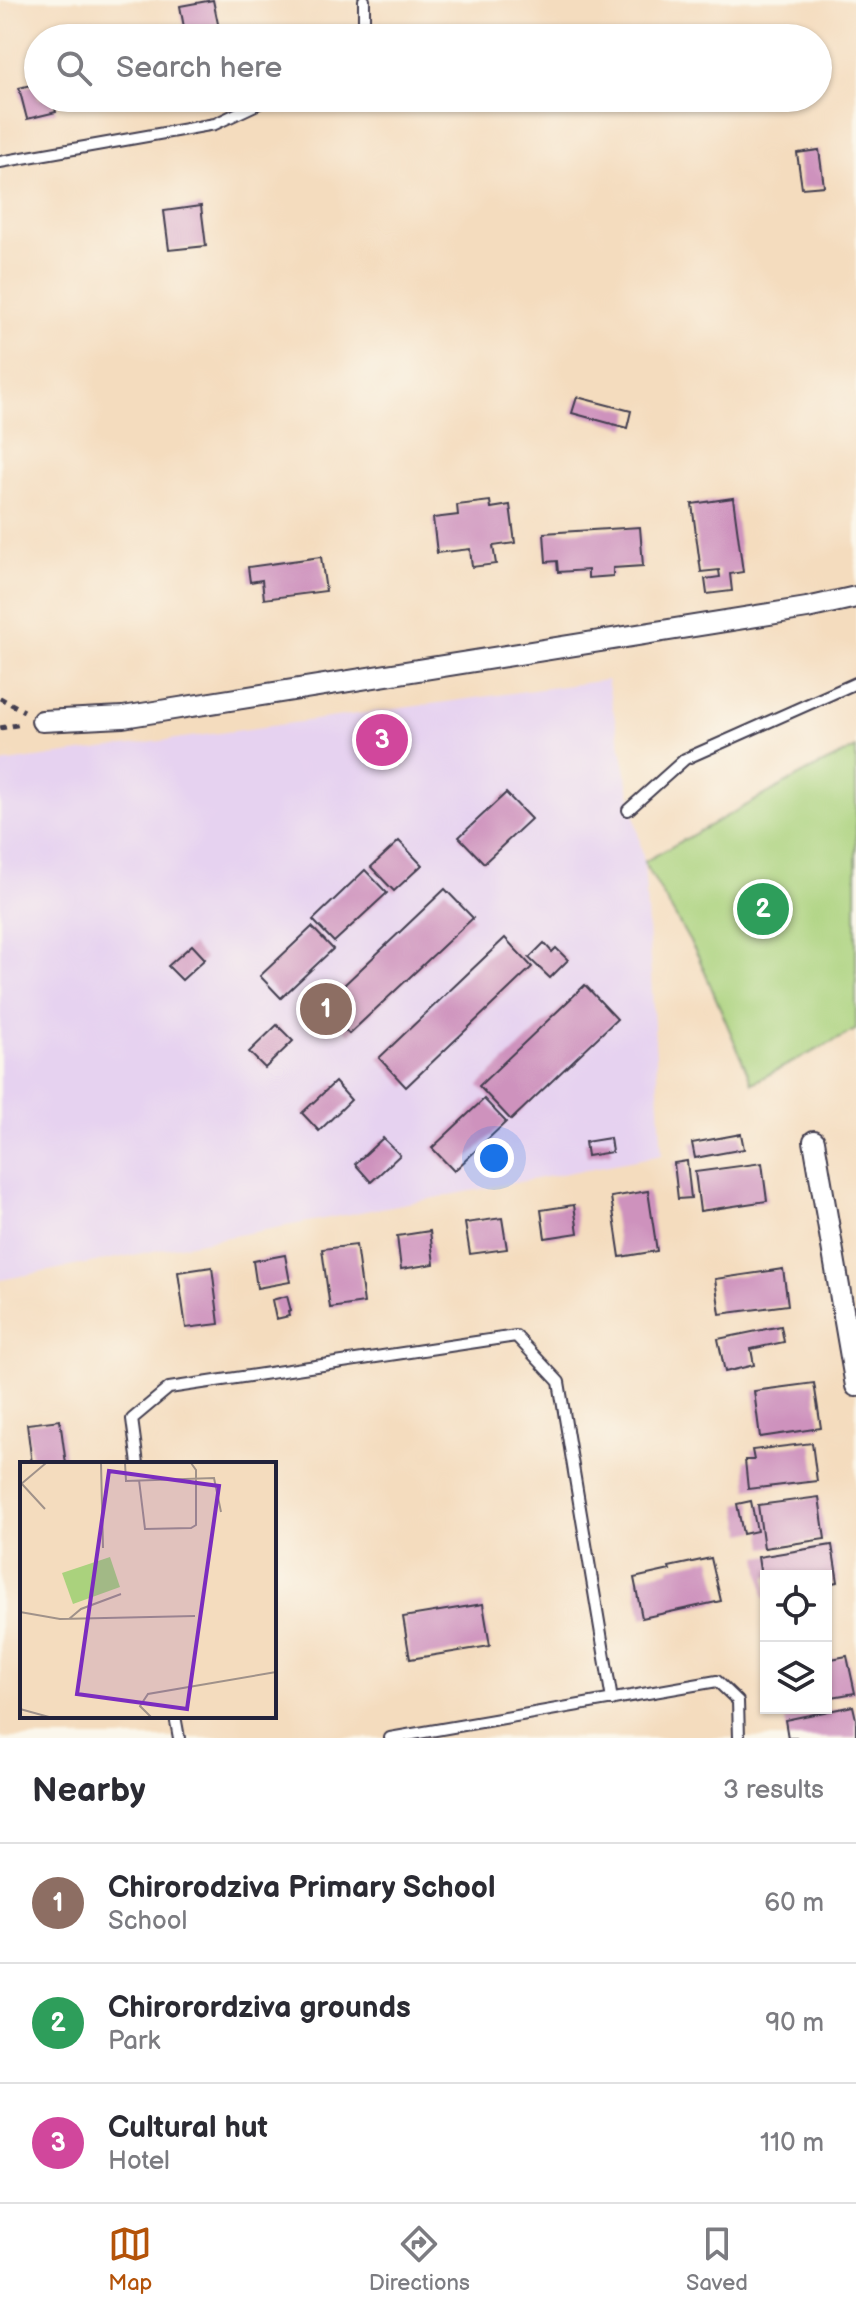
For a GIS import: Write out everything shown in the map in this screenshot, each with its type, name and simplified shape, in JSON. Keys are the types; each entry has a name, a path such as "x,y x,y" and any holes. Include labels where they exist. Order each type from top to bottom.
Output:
{"street":[{"path":"42,721 123,717 792,610 856,597"},
{"path":"814,1141 856,1386"}],"lane":[{"path":"364,0 364,24"},
{"path":"0,162 215,124 240,112"},
{"path":"628,810 685,759 856,683"},
{"path":"138,1462 132,1419 169,1388 516,1336 559,1382 612,1700"},
{"path":"390,1738 717,1681 738,1701 739,1738"},
{"path":"175,1718 179,1738"}],"shaded area":[{"path":"607,680 644,862 662,1155 0,1280 0,763"}],"green space":[{"path":"856,748 856,1030 752,1083 698,956 644,862 810,770"}],"building":[{"path":"213,0 218,24 183,24 180,6"},
{"path":"24,87 24,107 19,88"},
{"path":"25,112 56,112 27,119"},
{"path":"819,150 824,186 802,188 797,153"},
{"path":"201,206 206,246 169,250 164,211"},
{"path":"577,397 631,411 627,428 572,413"},
{"path":"733,498 743,572 730,574 732,591 707,594 705,579 720,577 719,570 701,572 692,504"},
{"path":"490,501 491,508 510,505 515,543 493,546 496,564 472,567 470,549 437,553 433,518 458,515 457,505"},
{"path":"640,527 643,566 613,568 613,576 588,578 588,570 558,572 557,561 546,562 544,533"},
{"path":"321,557 326,591 264,599 262,580 250,582 248,567"},
{"path":"506,793 531,819 484,863 459,837"},
{"path":"399,841 422,865 394,891 371,867"},
{"path":"365,870 387,893 334,942 313,920"},
{"path":"445,889 473,918 349,1034 322,1006"},
{"path":"312,927 333,949 281,998 260,976"},
{"path":"505,938 532,967 406,1087 379,1058"},
{"path":"544,943 552,952 556,948 568,960 550,978 529,958"},
{"path":"192,945 205,959 182,980 168,966"},
{"path":"585,985 617,1019 511,1120 479,1086"},
{"path":"277,1025 293,1041 265,1068 249,1052"},
{"path":"335,1082 351,1100 319,1131 302,1113"},
{"path":"484,1099 506,1122 454,1171 432,1148"},
{"path":"741,1134 744,1149 695,1158 692,1143"},
{"path":"383,1138 400,1155 371,1182 355,1164"},
{"path":"610,1138 612,1152 587,1156 585,1142"},
{"path":"687,1161 691,1198 678,1199 674,1163"},
{"path":"762,1163 767,1201 700,1211 695,1172"},
{"path":"648,1191 657,1251 620,1257 611,1197"},
{"path":"574,1205 578,1233 545,1238 541,1210"},
{"path":"502,1218 507,1249 470,1254 465,1223"},
{"path":"430,1231 434,1264 401,1269 397,1236"},
{"path":"356,1245 364,1303 330,1308 322,1249"},
{"path":"285,1255 290,1282 257,1288 253,1261"},
{"path":"212,1267 219,1324 186,1328 178,1272"},
{"path":"783,1269 788,1305 720,1314 715,1279"},
{"path":"287,1296 291,1311 288,1312 289,1316 276,1319 272,1300"},
{"path":"781,1326 784,1342 751,1349 754,1365 725,1372 718,1339"},
{"path":"814,1383 821,1428 760,1437 754,1391"},
{"path":"60,1420 66,1462 32,1462 27,1424"},
{"path":"812,1443 817,1481 748,1489 745,1460 754,1460 752,1450"},
{"path":"819,1497 825,1539 764,1548 758,1505"},
{"path":"751,1501 757,1531 743,1534 737,1504"},
{"path":"832,1545 838,1582 832,1583 832,1570 760,1571 758,1557"},
{"path":"711,1558 721,1601 642,1618 634,1578"},
{"path":"483,1604 490,1646 410,1659 403,1617"},
{"path":"847,1656 855,1693 832,1697 832,1659"},
{"path":"853,1706 856,1738 788,1738 785,1720 832,1714 832,1710"}],"place":[{"name":"Cultural hut","path":"382,740"},
{"name":"Chirorordziva grounds","path":"763,909"},
{"name":"Chirorodziva Primary School","path":"326,1009"}]}
